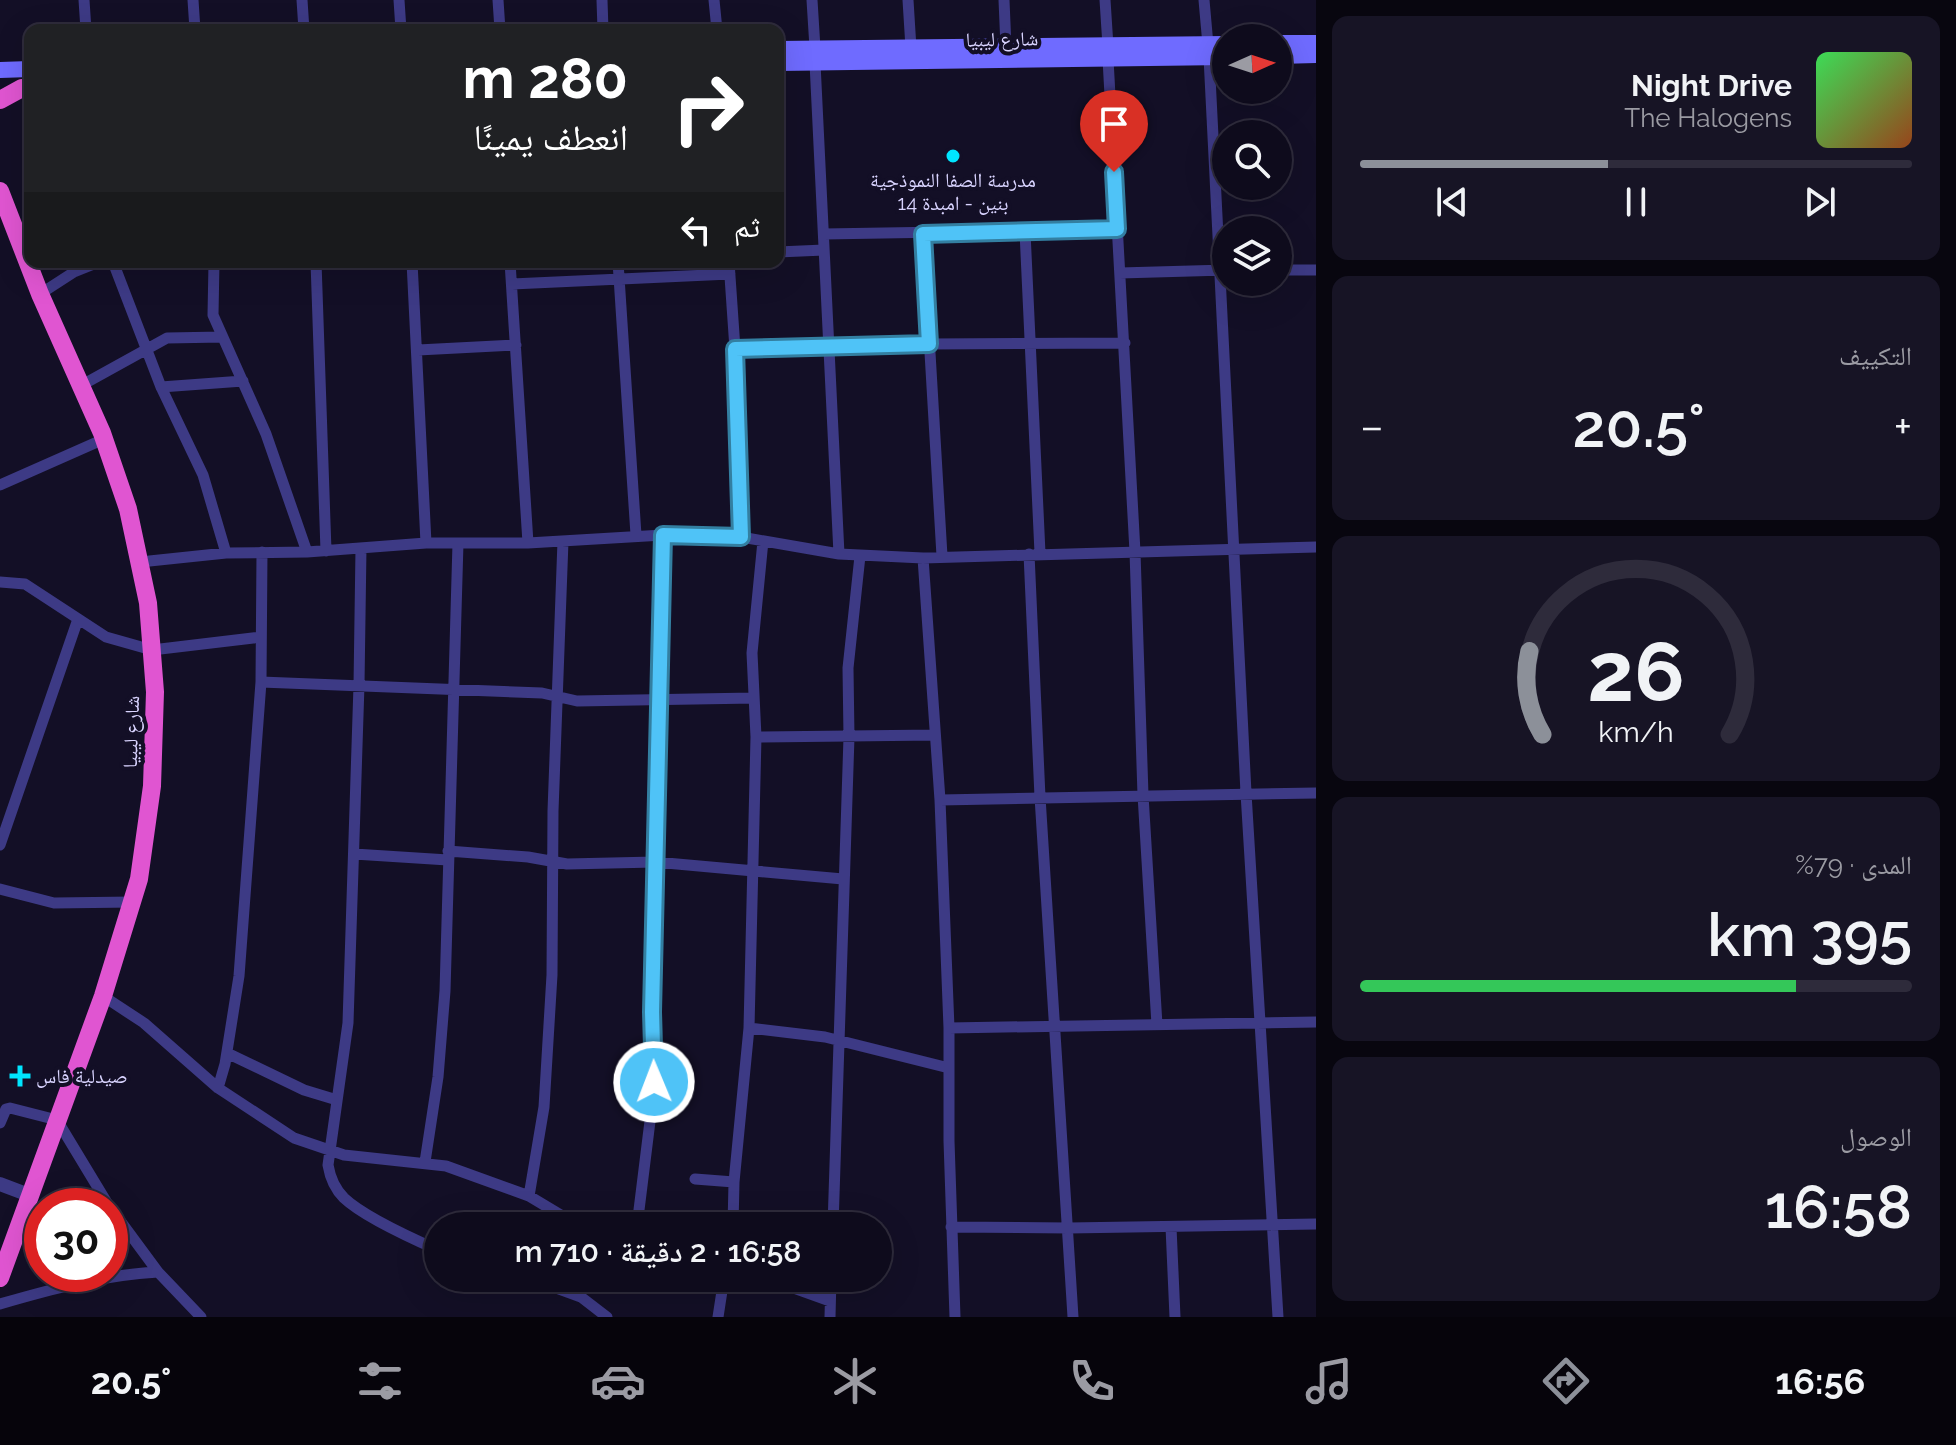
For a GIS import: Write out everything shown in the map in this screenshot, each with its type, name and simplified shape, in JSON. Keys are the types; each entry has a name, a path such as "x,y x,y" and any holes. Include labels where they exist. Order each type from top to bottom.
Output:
{"highway":[{"path":"0,100 24,88"},
{"name":"شارع ليبيا","path":"0,191 24,253"},
{"name":"شارع ليبيا","path":"30,268 104,439 128,509 148,603 155,692 152,786 144,850 133,902 103,996 32,1188"},
{"name":"شارع ليبيا","path":"0,1278 24,1209"}],"main road":[{"path":"1292,43 1316,43"},
{"name":"شارع ليبيا","path":"784,62 815,55 923,53 1006,47 1108,52"},
{"name":"شارع ليبيا","path":"784,50 815,55 1212,53"},
{"path":"1292,56 1316,55"},
{"path":"0,70 24,69"},
{"path":"0,89 24,87"}],"street":[{"path":"84,0 86,24"},
{"path":"193,0 195,24"},
{"path":"302,0 304,24"},
{"path":"399,0 401,24"},
{"path":"498,0 500,24"},
{"path":"602,0 603,24"},
{"path":"714,0 716,24"},
{"path":"812,0 839,554"},
{"path":"908,0 923,53"},
{"path":"1004,0 1006,47"},
{"path":"1105,0 1125,343 1143,795 1157,1025"},
{"path":"1204,0 1212,42"},
{"path":"1216,104 1221,216"},
{"path":"824,234 1117,229"},
{"path":"1025,232 1040,797 1073,1317"},
{"path":"923,234 942,556"},
{"path":"784,252 824,250"},
{"path":"40,294 84,268"},
{"path":"115,268 161,387 203,475 226,553"},
{"path":"214,268 212,308 266,434 307,552"},
{"path":"316,268 326,551"},
{"path":"412,268 426,543"},
{"path":"511,268 528,543"},
{"path":"618,268 636,535"},
{"path":"512,284 729,268 741,537"},
{"path":"1120,273 1212,270"},
{"path":"1292,270 1316,270"},
{"path":"1224,296 1246,793 1278,1317"},
{"path":"82,385 145,348 174,336 222,337"},
{"path":"735,349 830,345 1125,343"},
{"path":"418,350 516,345"},
{"path":"161,387 243,381"},
{"path":"0,485 104,439"},
{"path":"140,562 226,553 307,552 426,543 528,543 636,535 741,537 839,554 923,558 1316,547"},
{"path":"639,1212 654,1082 655,862 663,535"},
{"path":"529,1196 544,1107 552,975 553,811 563,541"},
{"path":"733,1212 749,1028 756,737 752,653 763,541"},
{"path":"425,1162 444,1010 458,543"},
{"path":"361,548 348,1023 329,1151 329,1174 342,1197 357,1208 424,1243"},
{"path":"218,1088 239,976 261,682 262,552"},
{"path":"833,1212 849,658 860,556"},
{"path":"923,558 940,800 955,1317"},
{"path":"0,582 25,584 106,637 152,650 261,637"},
{"path":"0,845 78,619"},
{"path":"261,682 542,693 577,701 754,698"},
{"path":"756,737 935,735"},
{"path":"940,800 1316,793"},
{"path":"354,854 528,857 577,864 655,862 843,879"},
{"path":"0,889 54,903 133,902"},
{"path":"103,996 144,1023 218,1088 294,1138 329,1151 365,1158 446,1166 529,1196 556,1212"},
{"path":"949,1028 1316,1022"},
{"path":"749,1028 810,1035 949,1068"},
{"path":"227,1053 304,1090 337,1100"},
{"path":"0,1123 6,1109 10,1108 57,1120 99,1188"},
{"path":"695,1179 734,1182"},
{"path":"0,1184 24,1193"},
{"path":"951,1227 1316,1224"},
{"path":"1171,1227 1175,1317"},
{"path":"128,1231 158,1272 201,1317"},
{"path":"0,1304 70,1284 158,1272"},
{"path":"567,1292 581,1297 607,1317"},
{"path":"718,1317 722,1292"},
{"path":"805,1292 830,1301"},
{"path":"830,1292 830,1317"}],"place":[{"name":"مدرسة الصفا النموذجية بنين - امبدة 14","path":"953,156"},
{"name":"صيدلية فاس","path":"20,1076"}],"route":[{"path":"654,1082 652,1012 663,535 741,537 735,349 929,344 923,234 1117,229 1114,172"}]}
